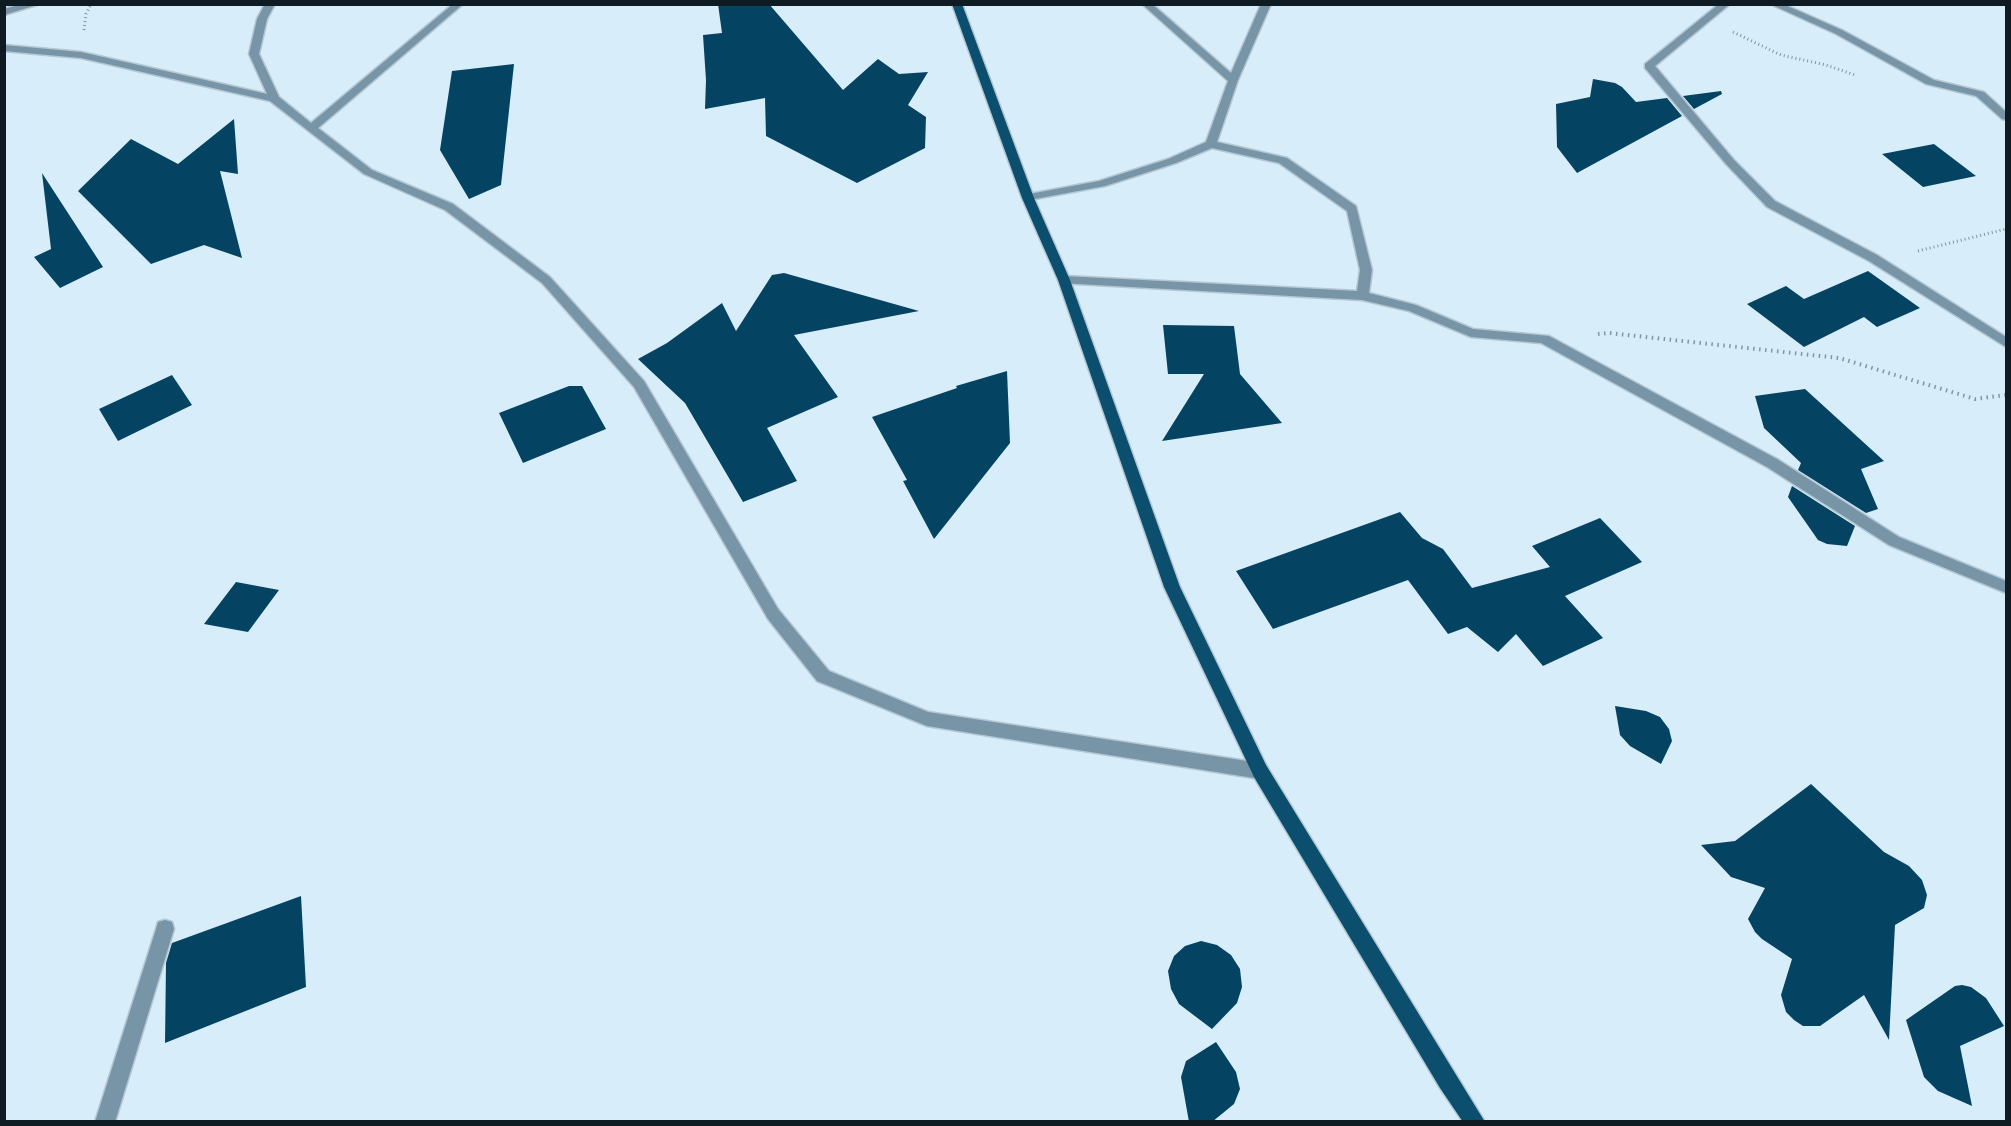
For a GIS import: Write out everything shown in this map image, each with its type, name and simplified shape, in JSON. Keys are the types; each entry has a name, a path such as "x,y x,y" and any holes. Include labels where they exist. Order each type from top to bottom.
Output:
{"main road":[{"path":"957,4 1028,198 1064,280 1172,587 1260,771 1447,1082 1475,1122"}],"street":[{"path":"4,12 36,4"},
{"path":"270,4 262,19 254,54 274,99"},
{"path":"312,127 459,4"},
{"path":"1146,4 1233,80"},
{"path":"1211,144 1233,80 1266,4"},
{"path":"1726,4 1648,66 1730,162 1771,204 1873,258 2007,343"},
{"path":"1774,4 1839,32 1930,82 1980,94 2007,117"},
{"path":"4,48 81,55 274,99 368,172 449,207 546,280 639,384 773,614 823,676 927,719 1260,771"},
{"path":"1028,198 1101,184 1172,161 1211,144 1283,160 1352,208 1366,270 1362,296"},
{"path":"1064,280 1362,296 1412,308 1471,333 1544,339 1772,463 1894,541 2007,587"},
{"path":"105,1122 165,929"}],"path":[{"path":"1873,258 1933,249 2007,229"},
{"path":"1544,339 1609,333 1839,358 1975,399 2007,395"}],"building":[{"path":"718,4 769,4 843,90 878,59 899,74 928,72 908,105 926,117 925,148 857,183 766,136 765,98 705,109 703,35 722,33"},
{"path":"514,64 501,185 469,199 440,150 452,71"},
{"path":"1593,79 1615,83 1636,102 1667,98 1682,116 1577,173 1557,147 1556,104 1590,97"},
{"path":"1721,91 1722,94 1694,109 1683,96"},
{"path":"234,119 238,174 220,171 242,258 204,245 151,264 78,191 131,139 178,164"},
{"path":"1934,144 1976,176 1923,187 1882,154"},
{"path":"42,173 103,267 60,288 34,257 51,249"},
{"path":"1868,271 1920,308 1877,327 1864,317 1804,347 1747,304 1786,286 1804,299"},
{"path":"784,273 919,311 794,335 838,397 767,428 797,481 743,502 685,403 638,359 667,343 722,303 736,331 772,275"},
{"path":"1163,325 1234,326 1240,374 1282,423 1162,441 1204,374 1168,374"},
{"path":"1007,371 1010,443 934,539 903,481 907,480 872,417 957,388 956,386"},
{"path":"172,375 192,405 118,441 99,409"},
{"path":"569,386 582,386 606,429 523,463 499,413"},
{"path":"1805,389 1884,461 1861,469 1878,509 1866,513 1798,470 1801,463 1764,428 1755,396"},
{"path":"1792,486 1855,526 1847,546 1827,544 1818,540 1788,497"},
{"path":"1400,512 1422,538 1443,549 1472,588 1550,567 1532,546 1600,518 1642,562 1565,596 1603,638 1543,666 1516,634 1498,652 1467,627 1448,634 1408,580 1273,629 1236,571"},
{"path":"236,582 279,590 248,632 204,624"},
{"path":"1615,706 1646,711 1660,717 1669,729 1672,741 1661,764 1630,746 1620,735"},
{"path":"1811,784 1884,852 1909,866 1922,880 1927,895 1924,908 1895,925 1889,1040 1864,995 1820,1026 1803,1026 1786,1012 1781,995 1792,959 1762,939 1748,919 1765,888 1731,877 1701,845 1735,841"},
{"path":"301,896 306,987 165,1043 166,963 172,943"},
{"path":"1201,941 1217,945 1231,955 1240,969 1242,987 1237,1003 1212,1029 1179,1004 1171,989 1168,971 1174,956 1185,946"},
{"path":"1955,986 1971,987 1986,998 2004,1026 1960,1046 1972,1106 1938,1091 1924,1077 1906,1020"},
{"path":"1216,1042 1236,1072 1240,1089 1234,1104 1212,1122 1189,1122 1181,1077 1186,1061"}]}
